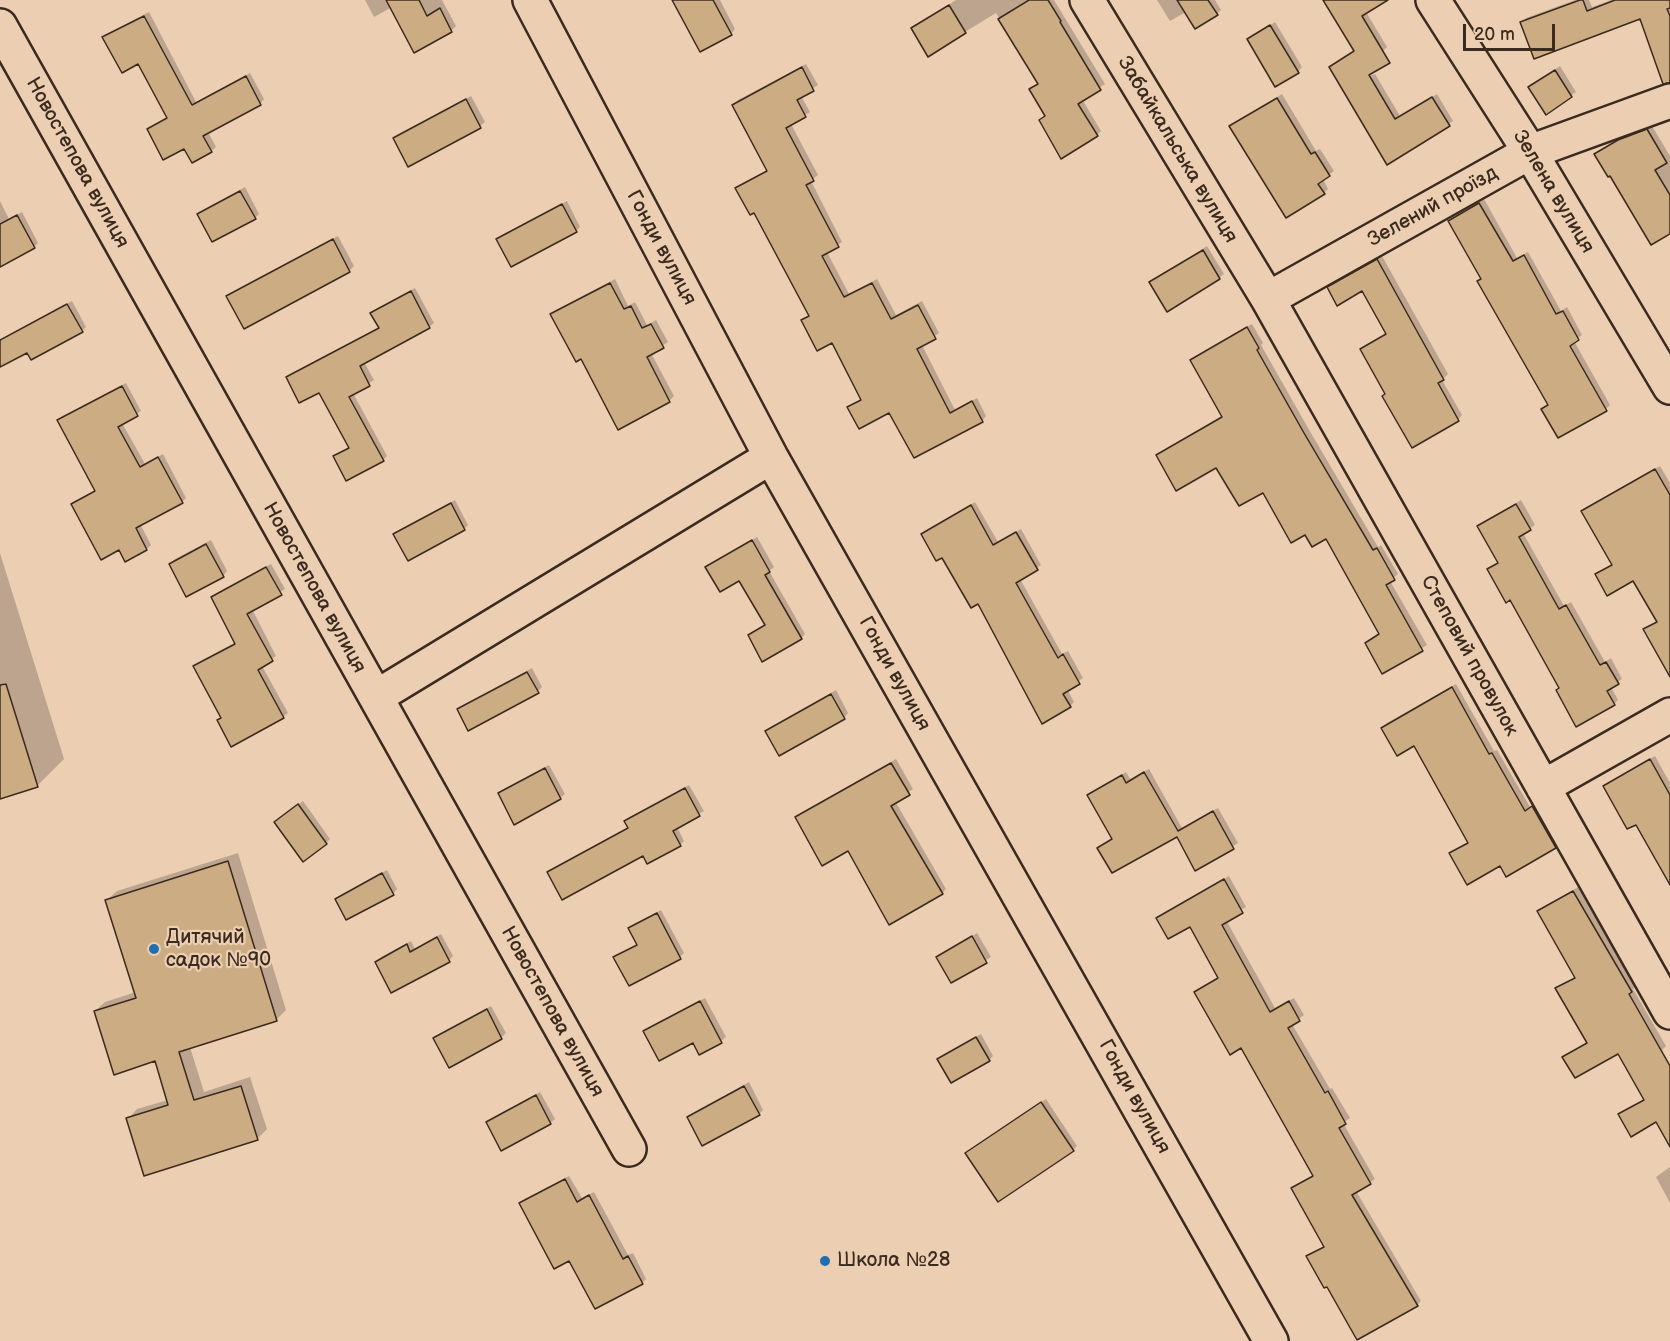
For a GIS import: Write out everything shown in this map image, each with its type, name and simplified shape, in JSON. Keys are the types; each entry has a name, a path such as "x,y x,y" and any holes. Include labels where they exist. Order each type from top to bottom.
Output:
{"street":[{"name":"Гонди вулиця","path":"530,0 771,457 1271,1341"},
{"name":"Забайкальська вулиця","path":"1087,0 1268,299"},
{"name":"Зелена вулиця","path":"1434,0 1530,152 1670,387"},
{"name":"Новостепова вулиця","path":"0,26 629,1149"},
{"name":"Зелений проїзд","path":"1268,299 1530,152 1670,101"},
{"name":"Степовий провулок","path":"1268,299 1670,1012"},
{"path":"376,697 771,457"},
{"path":"1543,787 1670,715"}],"building":[{"path":"386,0 419,0 427,16 440,8 452,32 414,53"},
{"path":"672,0 713,0 732,35 700,52"},
{"path":"1029,0 1048,0 1101,90 1078,104 1098,136 1061,159 1039,120 1045,116 1029,89 1038,84 998,19"},
{"path":"1177,0 1208,0 1218,15 1195,29"},
{"path":"1323,0 1388,0 1362,16 1390,63 1369,75 1395,119 1432,97 1450,126 1387,165 1329,67 1354,51"},
{"path":"1583,0 1587,11 1615,0 1670,0 1670,8 1667,9 1670,16 1670,83 1663,84 1640,19 1534,59 1520,22"},
{"path":"949,5 966,33 928,57 911,28"},
{"path":"144,16 192,105 246,76 261,105 203,136 212,152 192,163 184,149 163,160 147,129 167,118 138,64 122,73 102,37"},
{"path":"1270,25 1299,73 1275,87 1247,39"},
{"path":"802,67 814,91 797,100 806,117 786,128 814,181 806,185 839,247 822,256 844,297 872,283 891,319 918,305 936,339 917,349 950,413 972,401 983,422 914,458 889,413 859,429 847,407 861,400 832,343 817,351 801,320 809,316 754,213 750,215 735,188 767,171 732,105"},
{"path":"1555,70 1572,97 1546,115 1528,87"},
{"path":"1277,98 1311,154 1315,152 1330,176 1318,184 1325,194 1286,218 1229,126"},
{"path":"466,99 481,128 408,167 393,138"},
{"path":"1647,129 1667,163 1655,170 1670,195 1670,234 1651,245 1610,176 1608,177 1594,154 1618,140"},
{"path":"240,191 256,219 212,242 197,214"},
{"path":"1479,203 1513,261 1524,255 1556,314 1563,311 1579,340 1570,346 1607,411 1558,438 1541,409 1548,405 1477,281 1481,279 1448,221"},
{"path":"562,204 577,232 511,267 496,239"},
{"path":"17,215 35,248 0,267 0,224"},
{"path":"333,239 350,272 244,329 226,296"},
{"path":"1203,250 1220,279 1167,312 1149,282"},
{"path":"1377,259 1444,380 1438,383 1459,421 1412,448 1382,396 1385,394 1360,349 1386,334 1362,291 1337,306 1327,287"},
{"path":"610,283 624,309 631,306 642,328 651,324 664,348 647,357 670,402 618,430 581,359 576,362 550,314"},
{"path":"411,291 430,328 360,366 370,386 349,397 384,461 346,481 333,456 349,448 319,393 299,403 286,377 379,328 370,313"},
{"path":"67,304 83,332 31,360 27,353 0,367 0,340"},
{"path":"1247,327 1259,348 1257,350 1304,433 1373,550 1377,548 1395,580 1386,585 1423,651 1382,674 1365,643 1379,634 1326,539 1312,547 1305,535 1291,543 1263,493 1239,506 1216,468 1176,491 1156,455 1222,417 1190,360"},
{"path":"122,386 138,416 118,427 140,467 158,457 183,503 136,528 147,550 125,562 119,550 101,560 71,504 95,491 57,420"},
{"path":"1655,469 1670,495 1670,677 1643,629 1657,622 1633,581 1607,596 1595,574 1612,565 1581,511"},
{"path":"451,503 465,530 408,561 393,534"},
{"path":"1516,504 1531,530 1519,537 1559,609 1566,605 1600,665 1606,662 1619,684 1607,691 1615,705 1576,727 1556,690 1559,688 1510,600 1506,603 1487,569 1498,563 1477,526"},
{"path":"971,505 993,545 1016,532 1038,570 1016,583 1058,658 1063,654 1080,684 1063,694 1071,707 1042,724 978,604 971,608 942,558 936,561 921,534"},
{"path":"752,540 770,572 765,575 802,639 762,662 748,635 765,625 739,581 720,592 705,567"},
{"path":"206,544 224,577 186,597 169,564"},
{"path":"266,567 282,595 247,614 273,661 258,670 284,718 231,747 217,720 221,718 193,666 235,644 211,597"},
{"path":"527,672 539,693 468,731 457,709"},
{"path":"6,684 38,787 0,799 0,685"},
{"path":"1452,687 1489,754 1492,753 1525,811 1532,806 1556,848 1506,877 1500,866 1467,885 1449,853 1468,843 1414,746 1397,756 1381,728"},
{"path":"831,694 845,719 779,756 765,731"},
{"path":"1650,759 1670,795 1670,885 1636,825 1627,829 1603,786"},
{"path":"891,763 910,795 891,806 943,894 889,925 848,851 822,866 795,817"},
{"path":"545,768 561,799 514,825 498,793"},
{"path":"1144,772 1178,831 1213,811 1234,849 1195,871 1177,837 1112,873 1097,848 1112,839 1087,795 1122,775 1126,783"},
{"path":"685,788 700,816 673,831 681,846 647,864 643,856 562,900 547,872 628,828 624,821"},
{"path":"298,804 327,844 303,862 274,822"},
{"path":"228,861 277,1021 179,1052 194,1100 241,1086 258,1140 144,1176 126,1118 168,1105 155,1061 114,1075 94,1011 136,998 105,900"},
{"path":"382,873 394,895 346,920 335,899"},
{"path":"1224,879 1243,913 1222,925 1270,1012 1289,1001 1300,1021 1288,1028 1325,1093 1328,1091 1346,1124 1339,1128 1371,1184 1352,1195 1418,1306 1357,1340 1327,1287 1324,1288 1306,1256 1324,1247 1291,1188 1313,1176 1241,1048 1230,1055 1194,992 1218,978 1190,927 1168,939 1156,918"},
{"path":"1573,891 1632,992 1629,994 1670,1066 1670,1147 1656,1122 1631,1137 1618,1114 1644,1100 1618,1054 1575,1078 1562,1057 1587,1043 1555,988 1575,978 1537,911"},
{"path":"657,913 681,959 629,986 613,957 637,945 628,928"},
{"path":"972,936 987,963 951,983 936,957"},
{"path":"437,937 450,962 391,993 375,962 407,944 410,952"},
{"path":"700,1001 722,1043 699,1055 693,1043 659,1061 643,1031"},
{"path":"487,1009 502,1039 449,1068 433,1038"},
{"path":"976,1037 990,1061 951,1083 937,1059"},
{"path":"744,1086 760,1115 702,1146 687,1117"},
{"path":"536,1095 551,1124 501,1151 486,1122"},
{"path":"1041,1102 1074,1151 998,1202 965,1153"},
{"path":"565,1179 577,1202 589,1195 623,1259 628,1256 643,1284 595,1309 569,1261 554,1269 519,1203"}],"place":[{"name":"Дитячий садок №90","path":"154,949"},
{"name":"Школа №28","path":"825,1261"}]}
